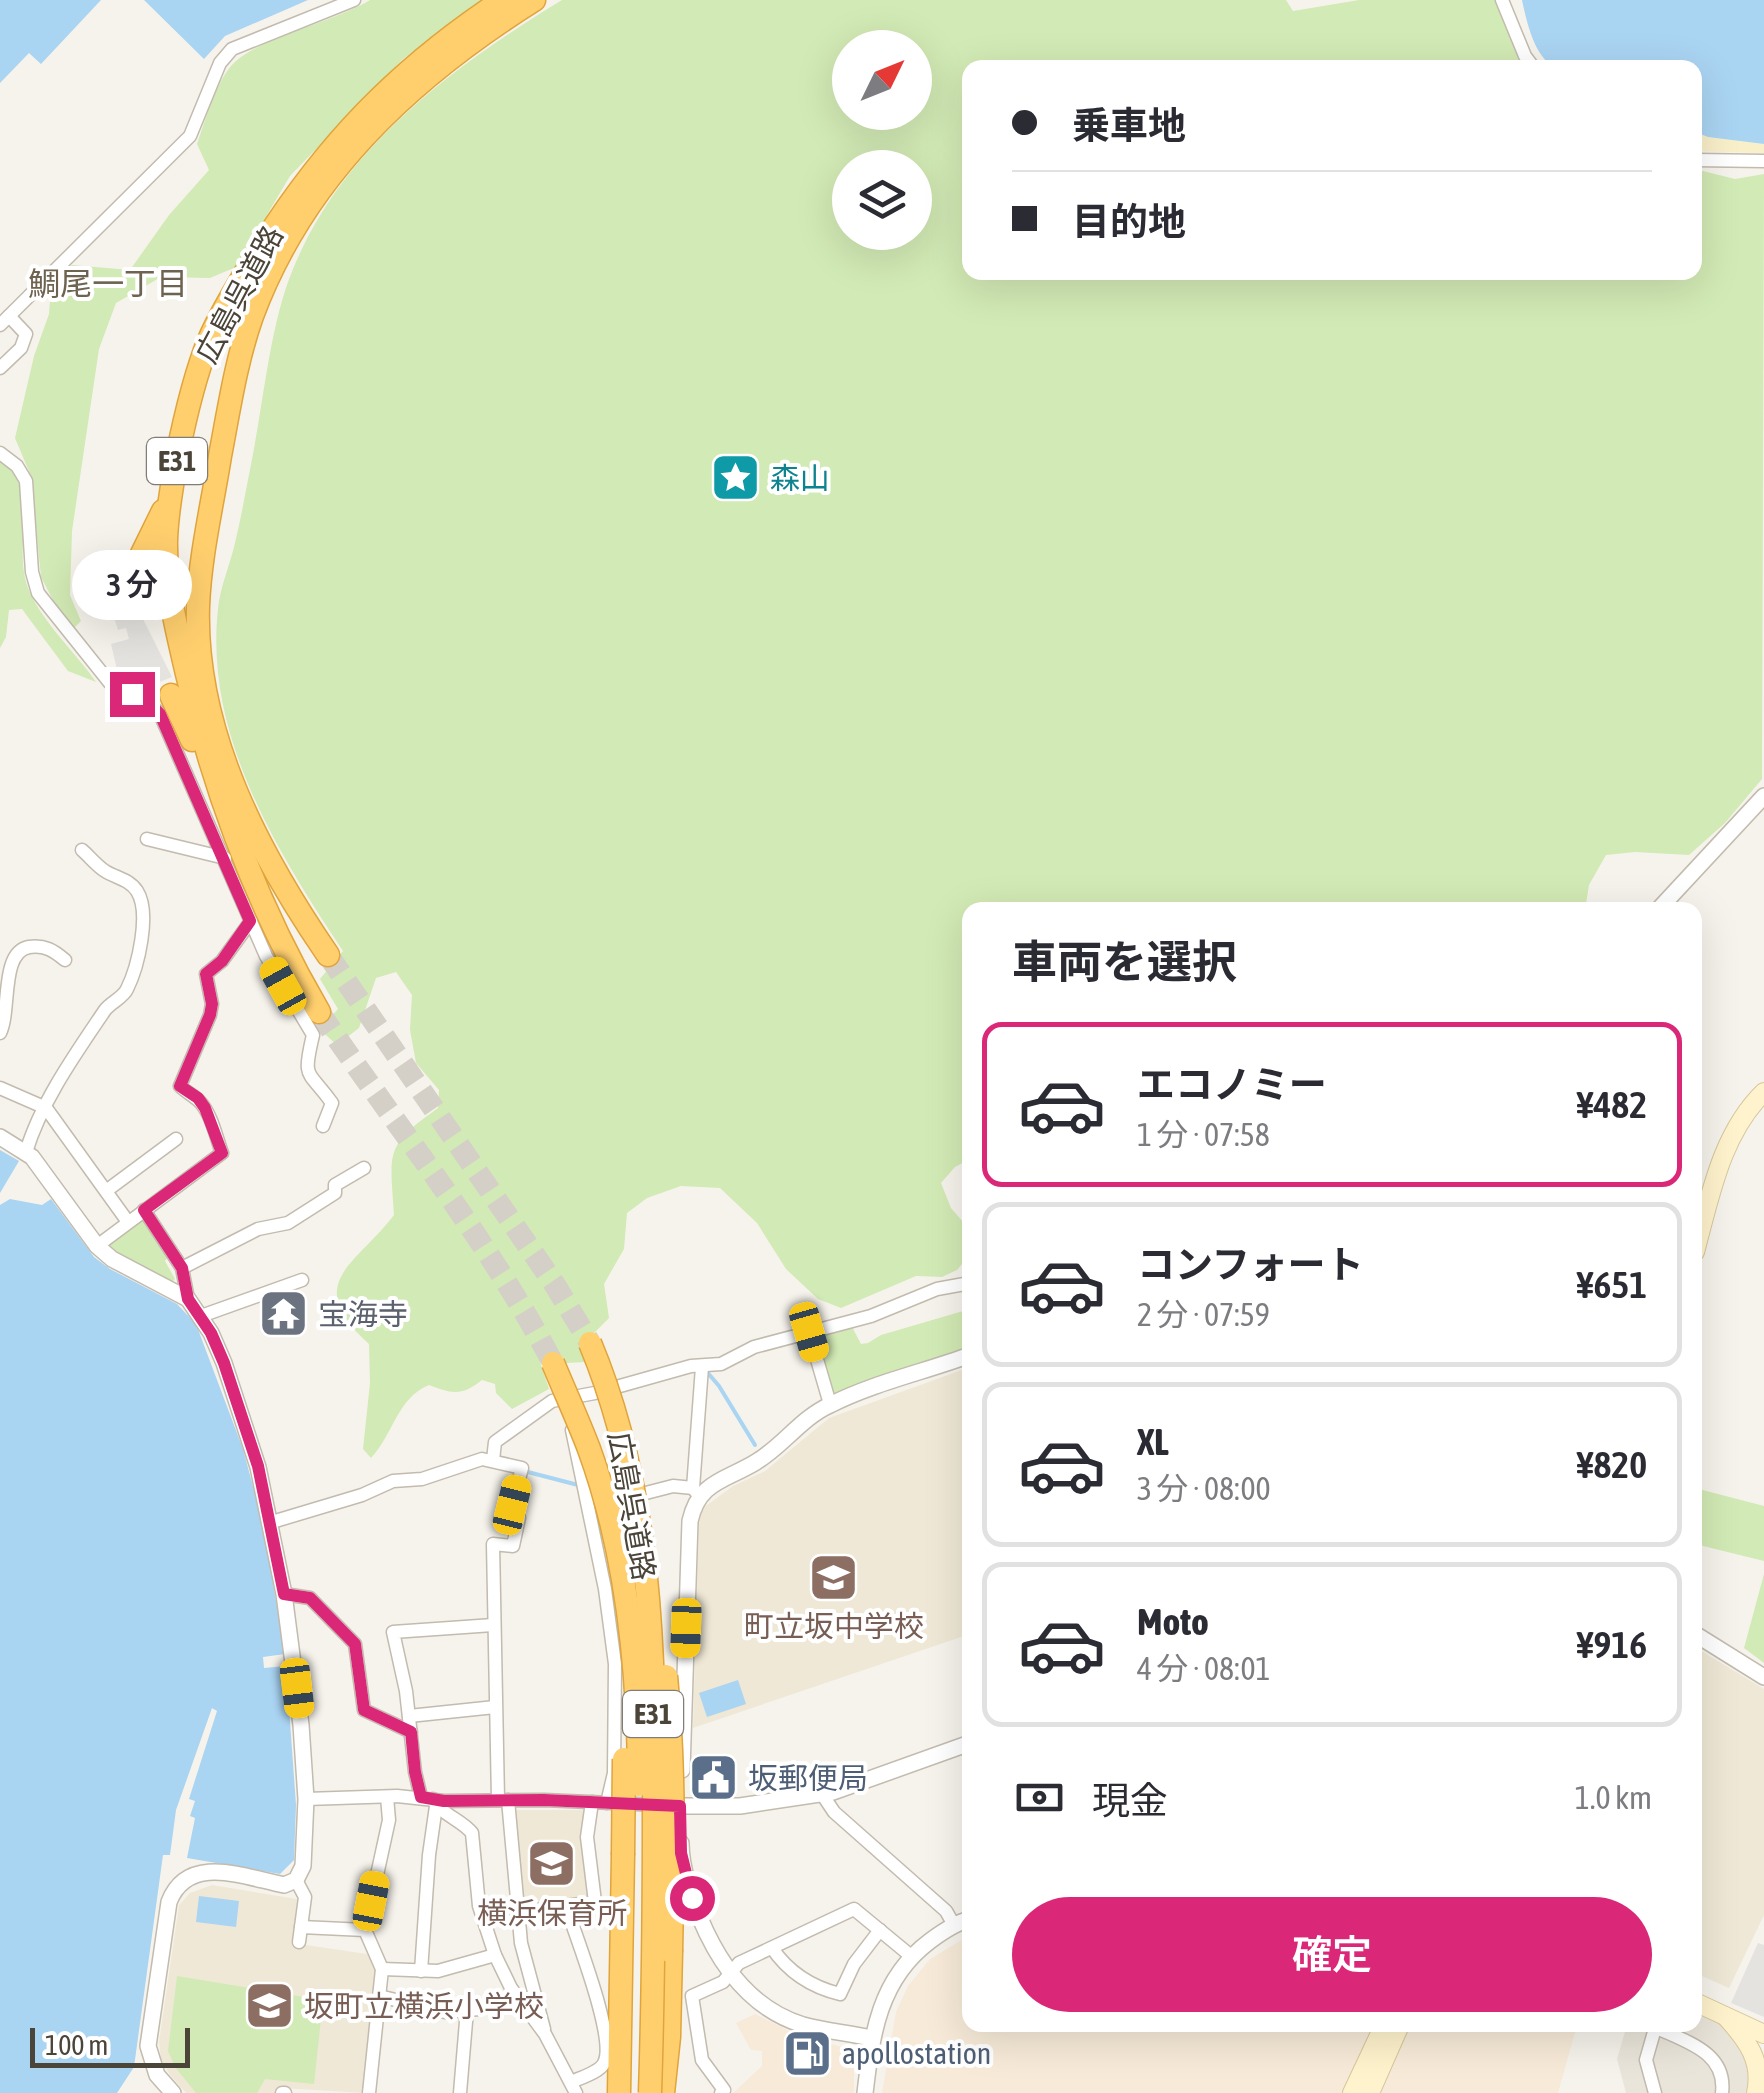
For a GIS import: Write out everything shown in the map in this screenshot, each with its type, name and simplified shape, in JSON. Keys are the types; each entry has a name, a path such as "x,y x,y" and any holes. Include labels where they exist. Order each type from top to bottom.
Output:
{"highway":[{"name":"広島呉道路","path":"320,1012 230,852 178,632 166,543 170,496 189,402 210,337 282,213 320,161 386,90 449,37 503,0"},
{"name":"広島呉道路","path":"328,956 291,901 242,804 223,754 202,666 200,579 230,401 266,279 295,224 331,173 413,87 459,50 534,0"},
{"path":"131,601 134,570 170,496"},
{"path":"171,695 230,852"},
{"name":"広島呉道路","path":"590,1343 626,1452 644,1554 652,1654 654,1975 661,2091"},
{"name":"広島呉道路","path":"552,1363 594,1463 612,1533 628,1624 635,1698 639,1863 634,2093"},
{"path":"569,1405 594,1488 618,1625 623,1701 619,2093"},
{"path":"626,1452 650,1544 672,1744 671,1952 661,2091"}],"main road":[{"path":"1702,1227 1720,1162 1740,1122 1764,1092"},
{"path":"1702,2005 1764,2034"},
{"path":"1726,2017 1754,2055 1759,2080 1756,2093"},
{"path":"1352,2093 1381,2032"},
{"path":"1370,2093 1397,2032"}],"street":[{"path":"0,368 21,348 26,334 4,321 190,136 220,63 232,50 354,0"},
{"path":"1502,0 1528,60"},
{"path":"1702,160 1764,161"},
{"path":"0,453 18,466 26,481 32,572 38,593 110,683 150,704 160,714 230,852 250,921 313,1035 306,1066 308,1076 332,1103 322,1126"},
{"path":"1665,902 1764,796"},
{"path":"147,839 230,852"},
{"path":"26,1152 32,1132 108,1006 126,993 143,926 136,890 82,850"},
{"path":"98,1246 222,1153 205,1108 180,1086 210,1015 212,1004 206,974 229,953 250,921"},
{"path":"0,1033 7,1013 8,976 16,953 22,948 46,947 64,960"},
{"path":"0,1088 46,1108 128,1222"},
{"path":"0,1137 26,1152 44,1171 98,1246 112,1259 188,1299 201,1316 224,1363 272,1522 301,1725 306,1799 303,1866 296,1880 284,1885 208,1870 184,1878 174,1888 168,1902 148,2046 157,2075 172,2093"},
{"path":"106,1191 176,1140"},
{"path":"182,1268 258,1229 288,1223 330,1198 336,1193 334,1186 364,1168"},
{"path":"144,1210 182,1268 188,1299"},
{"path":"201,1316 302,1280"},
{"path":"493,1460 495,1442 552,1401 569,1405 691,1366 721,1364 754,1346 870,1316 937,1290 962,1285"},
{"path":"809,1332 830,1404"},
{"path":"587,1509 673,1486 696,1492 768,1454 830,1404 962,1359"},
{"path":"702,1367 696,1492 690,1521 680,1806 681,1853 692,1898 712,1945 730,1974 749,1994 777,2014 804,2025 872,2038"},
{"path":"569,1405 605,1589 614,1664 617,1705 614,1773 608,1802"},
{"path":"272,1522 362,1495 393,1481 422,1479 482,1460 522,1468 512,1505 518,1518 513,1546 493,1544 496,1707 520,1943 545,2034"},
{"path":"284,1594 310,1598 355,1644 364,1710 411,1732"},
{"path":"421,1971 430,1801 415,1772 393,1632 493,1625"},
{"path":"1702,1638 1764,1677"},
{"path":"409,1716 496,1707"},
{"path":"306,1799 386,1797 740,1806 822,1794 962,1745"},
{"path":"822,1794 834,1812 962,1922 911,1956 886,1993 872,2038 865,2093"},
{"path":"369,2093 382,1969 365,1930 389,1820 386,1797"},
{"path":"430,1801 466,1825 472,1834 479,1906 494,1955 574,2088 606,2061 604,2022 566,1906"},
{"path":"516,1913 595,1902 587,1837 592,1802"},
{"path":"296,1880 304,1896 299,1942"},
{"path":"721,2093 724,2090 702,2060 692,1996 723,1982 739,1964 854,1909 911,1956"},
{"path":"301,1926 365,1930"},
{"path":"772,1948 797,1976 820,1989 840,1994 854,1964 880,1930"},
{"path":"382,1969 421,1971 462,1966 494,1955"},
{"path":"379,1996 445,2012 516,1996"},
{"path":"460,2093 467,2010"},
{"path":"1654,2032 1646,2060 1655,2093"},
{"path":"1667,2032 1712,2057 1722,2076 1722,2093"}],"shaded area":[{"path":"139,611 172,677 145,688 119,678 111,644 129,639 126,628 118,630 113,615"},
{"name":"町立坂中学校","path":"962,1370 962,1637 693,1728 699,1520 703,1508 733,1486 765,1471 829,1418"},
{"path":"1702,1651 1764,1689 1764,1915 1729,1988 1702,1976"},
{"name":"横浜保育所","path":"514,1810 582,1810 586,1815 589,1894 585,1899 529,1907 520,1898"},
{"name":"坂町立横浜小学校","path":"212,1885 297,1899 292,1943 367,1954 378,1970 365,2093 280,2088 276,2093 186,2093 170,2075 161,2059 159,2042 179,1905 190,1893"},
{"path":"962,1940 962,2032 1575,2032 1558,2093 882,2093 896,2012 908,1986 930,1959"},
{"path":"1758,1943 1764,1945 1764,2017 1731,2003"},
{"name":"apollostation","path":"755,2014 795,2034 849,2049 854,2055 854,2093 733,2093 762,2066 762,2051 751,2050 736,2023"},
{"path":"1702,2015 1722,2023 1736,2036 1750,2064 1749,2093 1725,2093 1723,2067 1674,2032 1702,2032"},
{"path":"1625,2032 1651,2032 1650,2093 1626,2093 1617,2059"},
{"path":"1658,2035 1701,2052 1716,2068 1717,2093 1658,2093 1649,2064"}],"green space":[{"path":"370,0 481,0 402,60 290,176 236,267 210,278 161,277 116,303 99,349 72,531 70,595 81,621 74,628 41,577 31,476 15,438 34,356 49,314 51,286 72,265 130,270 169,215 209,170 197,144 215,93 225,74 242,56"},
{"path":"562,0 1286,0 1293,11 1359,0 1495,0 1519,60 962,60 962,280 1702,280 1702,171 1735,179 1764,174 1762,779 1725,823 1689,855 1606,855 1589,885 1586,902 962,902 962,1163 941,1183 951,1208 962,1221 962,1264 957,1270 942,1277 916,1276 841,1308 818,1299 786,1269 757,1223 720,1188 681,1186 647,1198 627,1213 624,1249 604,1284 609,1318 581,1339 585,1362 566,1363 555,1352 540,1362 549,1389 512,1409 496,1393 495,1384 482,1380 457,1392 429,1385 402,1408 371,1458 363,1449 370,1383 369,1344 349,1323 339,1305 337,1290 351,1262 394,1215 394,1152 408,1132 438,1108 439,1090 416,1063 410,1030 412,995 396,972 376,978 359,1028 337,1045 319,1029 338,1009 320,979 343,951 294,873 250,790 222,702 217,656 218,609 240,521 279,312 293,269 314,225 341,185 371,148 442,82"},
{"path":"0,459 12,471 23,499 23,563 29,592 45,619 96,682 68,671 22,609 9,610 6,637 0,648"},
{"path":"142,1213 170,1254 165,1261 175,1279 171,1283 108,1253 108,1240"},
{"path":"962,1311 962,1355 832,1400 815,1335 851,1325 861,1344"},
{"path":"1702,1490 1764,1506 1764,1561 1702,1546"},
{"path":"1764,1574 1764,1663 1744,1648"},
{"path":"177,1976 323,2000 314,2084 265,2079 257,2093 196,2093 175,2067 168,2051"}],"sand":[{"path":"1702,135 1764,144 1764,153 1702,151"}],"water":[{"path":"0,0 101,0 41,64 29,53 0,83"},
{"path":"144,0 308,0 225,36 204,59"},
{"path":"1522,0 1764,0 1764,144 1702,135 1702,60 1545,60 1529,28"},
{"path":"0,1150 19,1161 0,1193"},
{"path":"10,1199 42,1205 51,1199 94,1257 177,1304 196,1324 243,1449 263,1524 285,1654 263,1657 264,1668 286,1666 296,1805 294,1860 280,1874 187,1858 195,1818 190,1816 195,1801 189,1799 217,1711 212,1708 176,1810 170,1855 163,1855 134,2067 117,2093 0,2093 0,1205"},
{"path":"738,1680 746,1704 707,1717 699,1693"},
{"path":"199,1896 239,1901 236,1927 196,1922"}],"waterway":[{"path":"707,1372 755,1445"},
{"path":"524,1471 578,1485"}],"tunnel":[{"path":"328,955 555,1285 590,1343"},
{"path":"319,1012 471,1228 553,1363"}],"place":[{"name":"森山","path":"735,478"},
{"name":"宝海寺","path":"283,1314"},
{"name":"町立坂中学校","path":"834,1577"},
{"name":"坂郵便局","path":"713,1778"},
{"name":"横浜保育所","path":"552,1864"},
{"name":"坂町立横浜小学校","path":"269,2006"},
{"name":"apollostation","path":"807,2053"}],"district":[{"name":"鯛尾一丁目","path":"108,283"}],"route":[{"path":"132,694 160,714 250,921 236,945 206,974 212,1004 210,1015 180,1086 205,1108 222,1153 144,1210 182,1268 188,1299 211,1333 224,1363 258,1466 284,1594 310,1598 355,1644 364,1710 411,1732 421,1797 444,1801 544,1800 680,1806 681,1853 692,1898"}]}
